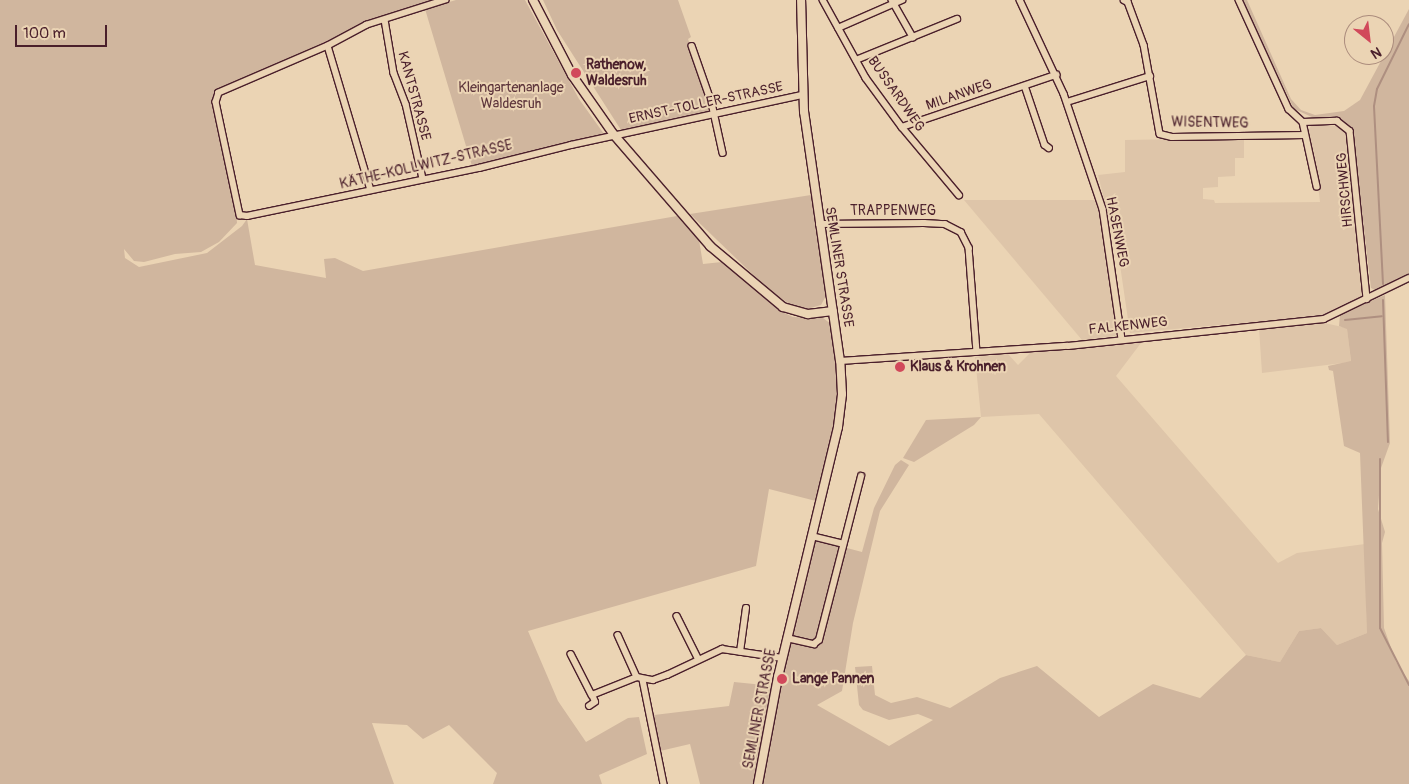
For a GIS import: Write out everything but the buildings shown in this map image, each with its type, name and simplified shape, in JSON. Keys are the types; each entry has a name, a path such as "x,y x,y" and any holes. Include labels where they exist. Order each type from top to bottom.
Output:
{"street":[{"path":"371,190 328,46 367,25 446,0"},
{"path":"533,0 572,75 614,135 710,246 782,307 808,314 833,311"},
{"name":"SEMLINER STRASSE","path":"758,784 782,658 815,537 841,408 840,361 819,224 803,95 801,0"},
{"name":"BUSSARDWEG","path":"823,0 856,60 902,127 959,195"},
{"path":"838,28 902,0"},
{"name":"HASENWEG","path":"1020,0 1067,102 1103,209 1122,340"},
{"path":"1238,0 1289,109 1303,122"},
{"name":"WISENTWEG","path":"1128,1 1144,45 1160,134 1172,137 1305,135"},
{"path":"894,2 913,37"},
{"path":"856,60 957,19"},
{"name":"KANTSTRASSE","path":"385,20 394,73 406,104 423,179"},
{"name":"KÄTHE-KOLLWITZ-STRASSE","path":"328,46 224,89 216,102 242,217 423,179 614,135"},
{"path":"692,46 715,113 723,154"},
{"name":"MILANWEG","path":"902,127 1056,75"},
{"path":"1067,102 1150,76"},
{"path":"1025,86 1045,145 1050,148"},
{"name":"ERNST-TOLLER-STRASSE","path":"614,135 803,95"},
{"name":"HIRSCHWEG","path":"1317,186 1311,150 1305,135 1303,122 1337,122 1345,124 1352,137 1367,299"},
{"name":"TRAPPENWEG","path":"819,224 938,224 955,227 961,232 970,248 977,352"},
{"name":"FALKENWEG","path":"840,361 1122,340 1324,319 1409,278"},
{"name":"SEMLINER STRASSE","path":"787,638 814,644 819,640 861,476"},
{"path":"815,537 843,544"},
{"path":"740,652 746,608"},
{"path":"677,616 698,658"},
{"path":"618,635 640,678 664,784"},
{"path":"592,695 640,678 667,675 698,658 722,649 782,658"},
{"path":"571,654 595,702 589,706"}],"shaded area":[{"path":"1313,123 1342,127 1350,141 1363,293 1360,299 1321,316 1130,333 1115,231 1112,231 1098,175 1125,172 1125,140 1244,138 1244,158 1235,158 1235,176 1218,177 1218,187 1203,188 1203,199 1214,200 1215,203 1320,202 1314,152 1307,132"},
{"path":"964,200 1094,200 1099,205 1118,330 1115,336 1082,340"},
{"path":"1320,322 1347,328 1351,362 1262,373 1259,328"},
{"path":"1141,343 1116,376 1278,563 1297,553 1365,544 1367,633 1337,645 1321,628 1299,631 1280,662 1246,655 1039,414 981,417 975,357 1008,354 1018,365 1031,352 1082,345"}],"green space":[{"path":"0,0 431,0 373,21 220,88 213,101 234,189 237,223 219,242 201,252 175,254 144,262 134,261 124,249 125,258 139,267 207,253 242,226 247,219 255,265 326,278 324,259 335,258 363,271 677,216 699,240 703,264 722,262 780,311 793,317 823,318 831,324 837,363 837,408 816,501 769,489 756,566 528,631 558,701 586,742 628,718 639,717 647,754 599,775 602,784 493,784 497,773 449,725 423,739 407,725 372,723 394,784 0,784"},
{"name":"Kleingartenanlage Waldesruh","path":"456,0 525,0 579,99 604,134 472,166 425,9"},
{"name":"Kleingartenanlage Waldesruh","path":"543,0 678,0 691,37 688,39 713,110 621,130 557,30"},
{"path":"1242,0 1247,0 1291,99 1301,110 1315,115 1344,111 1360,100 1379,65 1394,65 1394,37 1409,9 1409,276 1377,291 1371,288 1352,128 1338,119 1312,117 1294,109"},
{"path":"811,195 827,294 821,305 807,309 797,309 769,290 690,214"},
{"path":"1385,295 1390,443 1381,468 1378,509 1385,532 1382,543 1384,628 1396,662 1409,681 1409,784 761,784 782,672 813,539 862,552 874,508 895,465 901,460 909,465 880,511 853,623 842,691 817,705 889,746 933,720 918,714 889,720 863,710 859,705 855,667 872,666 875,695 891,703 917,697 950,708 1000,678 1037,666 1099,717 1153,684 1200,698 1246,655 1280,662 1299,631 1321,628 1337,645 1367,633 1360,453 1344,446 1333,371 1329,370 1328,366 1351,361 1347,329 1339,326 1340,315"},
{"path":"981,417 974,425 914,462 903,458 926,420"},
{"path":"734,682 773,686 755,784 700,784 690,744 660,751 654,715 729,706"}],"waterway":[{"path":"1383,284 1374,106 1377,89 1409,24"},
{"path":"1383,300 1388,442"},
{"path":"1345,320 1382,316"},
{"path":"1380,459 1380,628 1409,685"}],"place":[{"name":"Rathenow, Waldesruh","path":"576,73"},
{"name":"Klaus & Krohnen","path":"900,367"},
{"name":"Lange Pannen","path":"782,679"}]}
